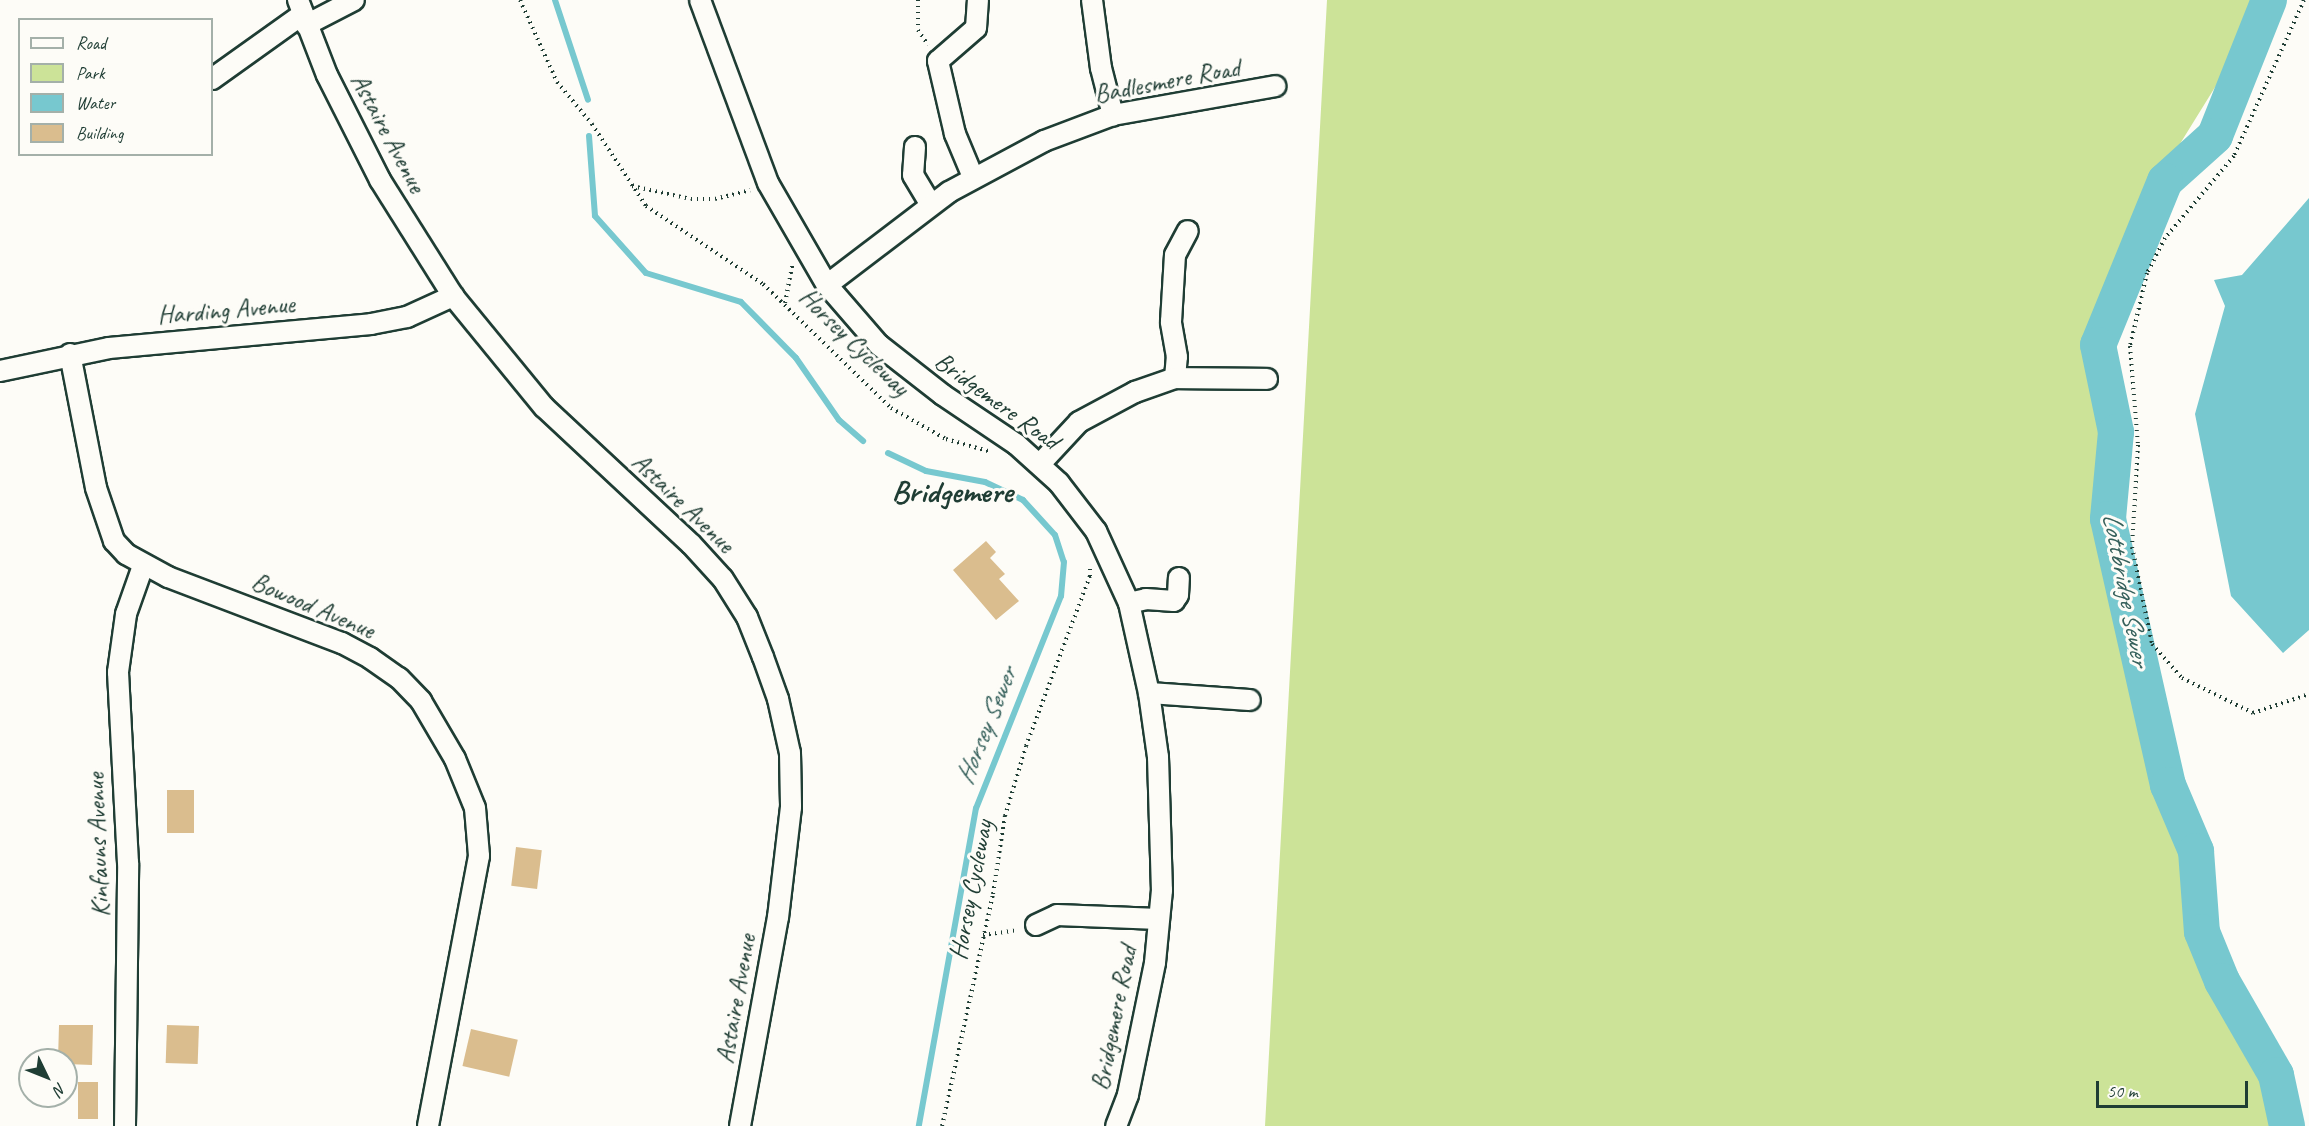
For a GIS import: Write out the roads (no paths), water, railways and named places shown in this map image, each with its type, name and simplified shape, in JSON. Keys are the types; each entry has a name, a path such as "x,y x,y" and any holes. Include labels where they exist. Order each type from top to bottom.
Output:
{"street":[{"path":"213,79 302,13 354,0"},
{"name":"Bridgemere Road","path":"700,0 768,183 798,240 826,285 879,345 1040,464 1076,502 1096,531 1129,603 1149,693 1162,819 1159,919 1155,963 1128,1095 1116,1126"},
{"path":"973,177 955,134 938,61 976,28 978,0"},
{"path":"1092,0 1101,68 1113,115"},
{"name":"Astaire Avenue","path":"302,13 380,180 453,296 544,407 691,544 723,579 747,617 778,699 790,753 787,861 740,1126"},
{"name":"Badlesmere Road","path":"826,285 931,205 973,177 1044,141 1113,115 1275,86"},
{"path":"915,147 913,175 931,205"},
{"path":"1175,378 1177,357 1171,322 1175,255 1188,231"},
{"name":"Harding Avenue","path":"0,371 70,354 371,324 407,317 453,296"},
{"name":"Bowood Avenue","path":"70,354 106,521 114,541 143,566 342,643 399,678 441,728 475,807 478,856 429,1126"},
{"path":"1040,464 1078,422 1135,392 1175,378 1267,379"},
{"name":"Kinfauns Avenue","path":"125,1126 128,864 118,672 126,614 143,566"},
{"path":"1129,603 1146,599 1173,601 1178,595 1179,578"},
{"path":"1149,693 1250,700"},
{"name":"Bridgemere Road","path":"1036,924 1057,915 1159,919"}],"water":[{"path":"2309,198 2309,630 2283,653 2231,596 2195,414 2225,306 2214,280 2242,275"}],"waterway":[{"name":"Horsey Sewer","path":"555,0 588,100"},
{"name":"Lottbridge Sewer","path":"2269,0 2215,136 2165,181 2098,345 2116,432 2108,519 2168,785 2196,851 2202,932 2222,981 2276,1075 2287,1126"},
{"name":"Horsey Sewer","path":"589,136 595,216 646,273 741,302 796,358 839,420 863,441"},
{"name":"Horsey Sewer","path":"888,453 926,471 985,482 1023,500 1055,535 1064,562 1061,596 976,808 919,1126"}],"district":[{"name":"Bridgemere","path":"952,492"}]}
